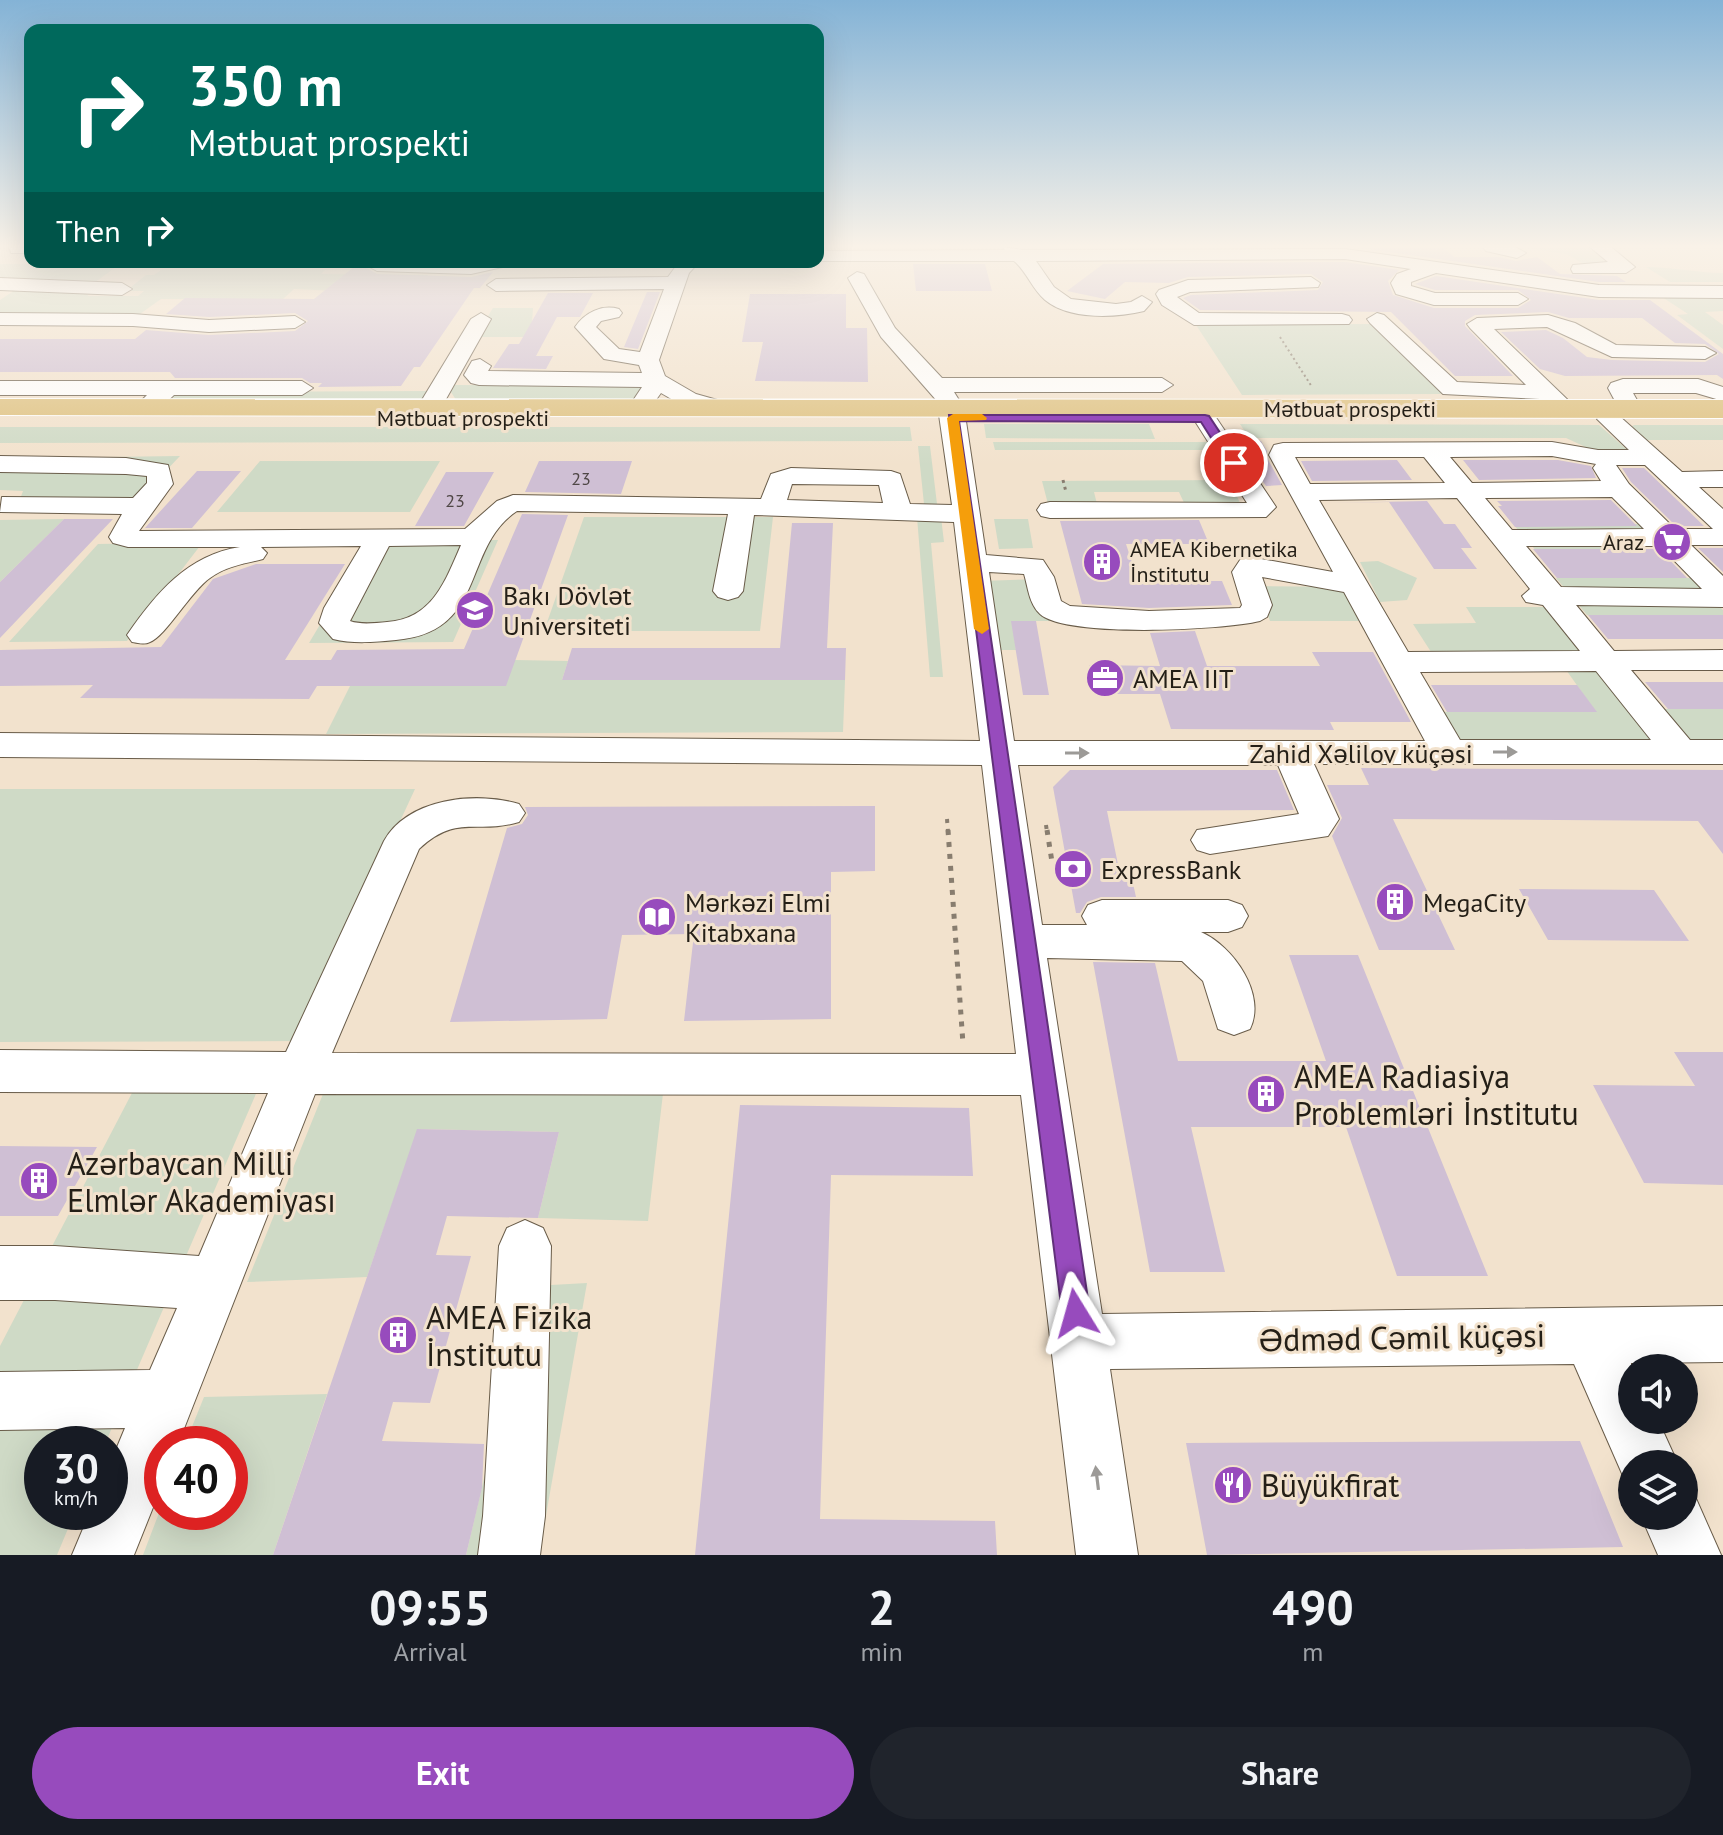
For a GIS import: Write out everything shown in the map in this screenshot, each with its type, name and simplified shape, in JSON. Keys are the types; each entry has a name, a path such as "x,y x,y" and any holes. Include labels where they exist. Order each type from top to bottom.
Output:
{"main road":[{"name":"Mətbuat prospekti","path":"0,407 158,397 429,408 720,408 1205,418 1587,408 1723,419"},
{"name":"Mətbuat prospekti","path":"0,418 1723,409"}],"street":[{"path":"75,320 209,326 295,322"},
{"path":"429,408 481,320"},
{"path":"592,320 585,327 612,354 652,370 688,399 720,408"},
{"path":"622,408 648,397 666,320"},
{"path":"881,320 950,411 967,514 1107,1555"},
{"path":"1310,320 1342,320"},
{"path":"1378,320 1451,389 1587,408 1623,386 1698,386 1723,394"},
{"path":"1492,322 1587,408"},
{"path":"1705,353 1612,351 1560,324 1477,324 1652,458 1723,523"},
{"path":"480,366 475,375 479,378 652,370"},
{"path":"950,411 1162,385"},
{"path":"0,388 158,397 302,388"},
{"path":"1050,510 1257,511 1263,507 1205,418"},
{"path":"1430,448 1465,491 1493,543 1551,598 1680,752"},
{"path":"1449,752 1281,455 1283,450 1552,449 1598,457 1652,458"},
{"path":"1598,457 1619,489 1723,596"},
{"path":"0,464 126,466 159,470 160,484 140,506 123,537 376,545"},
{"path":"4,499 47,464"},
{"path":"1677,480 1723,479"},
{"path":"1302,492 1619,489"},
{"path":"4,499 140,506"},
{"path":"376,545 339,608 334,623 344,632 374,634 418,628 437,618 451,601 480,534 504,506 513,503 967,514"},
{"path":"728,591 742,508"},
{"path":"143,635 190,579 213,560 252,553 480,534"},
{"path":"1493,543 1723,537"},
{"path":"972,563 1033,566 1040,573 1047,603 1052,610 1064,615 1110,619 1197,620 1249,615 1256,611 1257,605 1246,572 1250,566 1354,585"},
{"path":"1551,598 1723,596"},
{"path":"1398,662 1723,660"},
{"name":"Zahid Xəlilov küçəsi","path":"0,745 999,753 1723,752"},
{"path":"1210,840 1315,826 1320,819 1291,753"},
{"path":"103,1555 300,1073 403,841 428,819 448,813 506,813"},
{"path":"1022,928 1228,916"},
{"path":"1022,928 1186,944 1200,949 1220,967 1227,980 1234,1016"},
{"path":"0,1071 791,1076 1042,1074"},
{"path":"509,1555 514,1516 525,1246"},
{"path":"0,1273 55,1273 214,1284"},
{"path":"1589,1334 1642,1450"},
{"name":"Ədməd Cəmil küçəsi","path":"1080,1342 1723,1334"},
{"path":"0,1401 167,1399"},
{"path":"1678,1530 1690,1555"}],"path":[{"path":"1269,320 1326,409"},
{"path":"947,819 965,1073"},
{"path":"1046,825 1052,862"}],"green space":[{"path":"486,320 532,320 531,337 475,337"},
{"path":"1683,320 1715,320 1723,325 1723,349"},
{"path":"1376,324 1442,394 1242,395 1196,325"},
{"path":"454,385 643,386 639,398 629,401 456,400 451,392"},
{"path":"430,391 423,400 173,401 171,397 175,392"},
{"path":"984,424 1149,424 1155,439 986,438"},
{"path":"1240,424 1599,425 1632,454 1603,455 1566,438 1249,438"},
{"path":"1634,425 1723,425 1723,440 1642,440 1629,428"},
{"path":"0,427 910,427 912,441 0,443"},
{"path":"993,442 1211,442 1215,450 995,450"},
{"path":"918,446 930,446 937,504 924,504"},
{"path":"180,456 139,499 19,502 23,491 0,490 0,468 57,468 107,457"},
{"path":"260,461 440,461 410,512 217,512"},
{"path":"1229,480 1242,507 1186,507 1179,492 1094,492 1098,508 1049,508 1042,481"},
{"path":"584,517 773,517 760,631 544,631"},
{"path":"917,517 941,517 944,542 931,543 943,677 930,677"},
{"path":"64,519 0,582 0,520"},
{"path":"994,519 1028,519 1033,548 999,549"},
{"path":"1513,524 1639,524 1648,533 1606,535 1624,553 1539,554"},
{"path":"498,540 453,642 309,643 370,541"},
{"path":"203,542 127,641 9,642 98,544"},
{"path":"1378,561 1417,578 1407,600 1380,602 1360,562"},
{"path":"1556,578 1691,578 1723,610 1723,615 1587,615"},
{"path":"1041,579 1054,621 1012,621 1016,650 992,650 981,581"},
{"path":"1257,586 1346,587 1365,621 1270,621"},
{"path":"1466,607 1552,607 1589,654 1433,655 1413,624 1476,623"},
{"path":"515,660 568,661 562,680 845,680 843,732 326,734 350,686"},
{"path":"1599,665 1663,745 1458,744 1441,712 1596,712 1564,667"},
{"path":"1662,709 1723,709 1723,743 1690,743"},
{"path":"0,789 415,789 298,1041 0,1042"},
{"path":"664,1085 648,1221 538,1218 559,1132 418,1129 367,1277 247,1282 325,1089"},
{"path":"258,1089 113,1426 24,1426 24,1530 67,1530 57,1555 0,1555 0,1346 133,1091"},
{"path":"587,1283 539,1555 466,1555 492,1444 515,1441 551,1285"},
{"path":"327,1394 273,1555 143,1555 152,1530 248,1530 248,1426 192,1426 204,1397"}],"building":[{"path":"306,320 452,320 420,367 414,367 401,386 318,387 322,383 310,383 302,378 175,378 170,372 0,372 0,339 135,339 146,330 209,335 295,331 308,321"},
{"path":"533,320 556,320 536,356 553,356 546,369 493,368 509,344 519,344"},
{"path":"635,320 649,320 638,349 624,347"},
{"path":"746,320 846,320 846,328 867,328 868,382 755,381 763,342 742,342"},
{"path":"1399,320 1467,320 1465,326 1513,376 1455,376"},
{"path":"1644,320 1676,320 1723,354 1723,379 1717,375 1565,376 1540,369 1501,332 1546,330 1563,338 1587,357 1612,360 1705,362 1719,354 1705,344 1675,343"},
{"path":"1261,441 1282,485 1266,486 1236,442"},
{"path":"1397,460 1412,480 1312,481 1301,461"},
{"path":"1463,460 1558,460 1591,466 1596,478 1479,480"},
{"path":"539,461 632,461 621,494 525,492"},
{"path":"1622,468 1644,468 1704,526 1676,526 1631,482"},
{"path":"197,471 241,471 192,528 145,528"},
{"path":"446,472 494,472 464,526 415,526"},
{"path":"1611,500 1637,526 1515,527 1497,501"},
{"path":"1427,501 1444,524 1455,524 1472,548 1461,548 1477,569 1434,569 1389,502 1324,503"},
{"path":"522,514 568,515 506,686 317,686 309,699 80,698 93,685 0,686 0,650 161,647 213,579 256,564 345,564 285,660 331,660 337,650 464,649"},
{"path":"64,519 113,519 0,638 0,582"},
{"name":"AMEA Kibernetika İnstitutu","path":"1199,520 1209,544 1126,544 1138,581 1222,581 1232,605 1149,608 1082,604 1060,521"},
{"path":"792,523 833,523 827,648 846,648 845,680 562,680 572,648 780,648"},
{"path":"1698,548 1723,548 1723,572"},
{"path":"1533,549 1659,549 1687,578 1557,578"},
{"path":"1588,615 1723,615 1723,639 1608,639"},
{"path":"1011,621 1036,621 1049,695 1023,695"},
{"path":"1195,631 1207,666 1320,666 1312,652 1373,652 1411,722 1330,722 1334,730 1171,729 1160,694 1095,694 1089,665 1160,666 1150,633"},
{"path":"1645,682 1723,682 1723,709 1668,709"},
{"path":"1431,685 1577,685 1597,712 1447,712"},
{"name":"MegaCity","path":"1361,768 1723,770 1723,854 1698,821 1393,819 1455,950 1379,950 1332,836 1342,818 1327,785 1369,785"},
{"path":"1070,770 1277,770 1294,810 1107,811 1121,879 1132,879 1136,897 1101,897 1087,902 1080,913 1076,913 1053,787"},
{"name":"Mərkəzi Elmi Kitabxana","path":"875,806 875,871 831,872 831,1019 684,1021 694,934 622,935 607,1019 450,1022 507,828 522,824 528,815 525,807"},
{"path":"1519,889 1654,890 1689,941 1548,940"},
{"name":"AMEA Radiasiya Problemləri İnstitutu","path":"1289,955 1358,955 1488,1276 1397,1276 1346,1127 1191,1127 1225,1272 1150,1272 1093,962 1155,963 1178,1061 1326,1061"},
{"path":"1674,1052 1723,1052 1723,1185 1644,1183 1593,1085 1695,1086"},
{"path":"740,1105 969,1108 973,1176 831,1175 820,1519 995,1521 997,1555 695,1555"},
{"name":"AMEA Fizika İnstitutu","path":"417,1129 559,1132 538,1218 447,1216 436,1255 471,1256 430,1403 393,1402 382,1441 484,1444 482,1488 466,1555 273,1555"},
{"name":"Azərbaycan Milli Elmlər Akademiyası","path":"0,1146 97,1147 58,1216 0,1216"},
{"path":"1580,1441 1623,1547 1207,1555 1186,1443"}],"slow traffic":[{"path":"982,418 953,418 982,629"}],"place":[{"name":"Araz","path":"1672,542"},
{"name":"AMEA Kibernetika İnstitutu","path":"1102,562"},
{"name":"Bakı Dövlət Universiteti","path":"475,610"},
{"name":"AMEA IIT","path":"1105,678"},
{"name":"ExpressBank","path":"1073,869"},
{"name":"MegaCity","path":"1395,902"},
{"name":"Mərkəzi Elmi Kitabxana","path":"657,917"},
{"name":"AMEA Radiasiya Problemləri İnstitutu","path":"1266,1094"},
{"name":"Azərbaycan Milli Elmlər Akademiyası","path":"39,1181"},
{"name":"AMEA Fizika İnstitutu","path":"398,1335"},
{"name":"Büyükfirat","path":"1233,1485"}],"route":[{"path":"1076,1313 953,418 1205,418 1234,463"}]}
